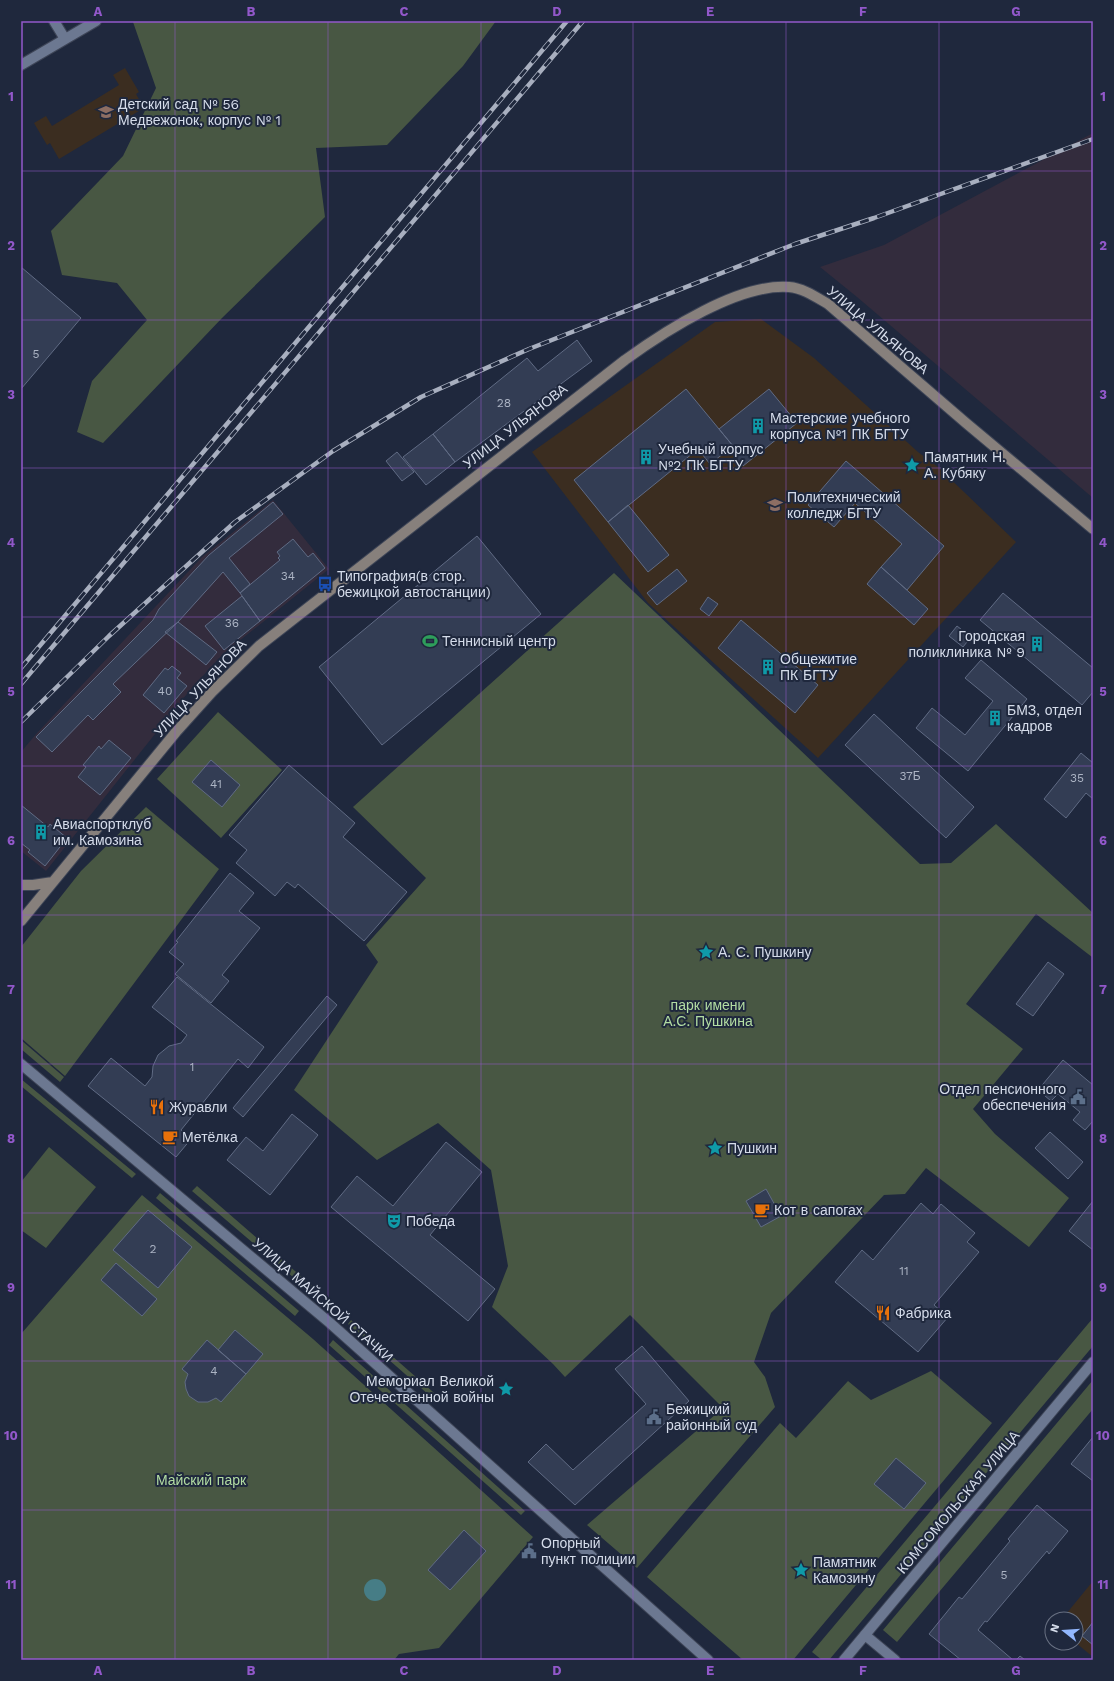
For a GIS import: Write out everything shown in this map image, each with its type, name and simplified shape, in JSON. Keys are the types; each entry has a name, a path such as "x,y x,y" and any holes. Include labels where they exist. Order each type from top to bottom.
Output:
{"main road":[{"name":"УЛИЦА УЛЬЯНОВА","path":"21,921 176,732 212,692 259,646 624,360 656,337 703,311 736,298 766,288 790,287 802,289 822,300 852,323 1036,483 1093,530"},
{"path":"21,884 33,885 53,882"}],"street":[{"path":"54,21 65,39"},
{"path":"21,65 96,21"},
{"name":"УЛИЦА МАЙСКОЙ СТАЧКИ","path":"21,1064 330,1323 708,1660"},
{"name":"КОМСОМОЛЬСКАЯ УЛИЦА","path":"844,1660 1093,1362"},
{"path":"865,1636 895,1660"}],"shaded area":[{"name":"Детский сад № 56 Медвежонок, корпус № 1","path":"125,68 139,92 136,94 144,108 59,159 50,143 47,145 34,123 46,116 52,126 119,85 113,75"},
{"path":"1093,133 1093,498 820,267 884,245"},
{"name":"Политехнический колледж БГТУ","path":"761,319 814,358 918,452 938,467 1016,542 818,758 648,603 532,452 715,322"},
{"path":"273,500 329,569 223,654 190,690 46,871 21,851 21,752 202,557"},
{"path":"375,1579 383,1582 386,1590 383,1598 375,1601 367,1598 364,1590 367,1582"},
{"path":"1093,1581 1093,1657 1084,1650 1084,1611 1069,1611"}],"green space":[{"path":"496,21 463,66 387,145 316,148 325,217 222,318 103,443 77,432 92,381 147,320 117,283 62,275 51,231 123,156 156,88 133,22"},
{"name":"парк имени А.С. Пушкина","path":"614,573 920,864 951,863 996,824 1093,913 1092,957 1036,914 966,1004 1023,1049 973,1109 995,1134 1069,1198 1029,1247 926,1168 905,1194 884,1195 771,1313 754,1362 765,1377 775,1407 637,1568 587,1525 723,1408 630,1315 565,1377 492,1307 508,1266 491,1170 438,1123 377,1160 294,1090 378,962 366,945 426,878 353,807"},
{"path":"218,712 282,770 221,838 157,779"},
{"path":"146,807 219,869 65,1076 21,1038 21,947 81,871"},
{"path":"21,1040 64,1077 60,1082 21,1049"},
{"path":"21,1079 136,1174 132,1178 21,1086"},
{"path":"49,1147 96,1187 46,1248 21,1230 21,1182"},
{"path":"197,1186 318,1291 314,1295 192,1191"},
{"path":"160,1193 299,1311 295,1316 156,1198"},
{"name":"Майский парк","path":"142,1195 313,1339 533,1537 439,1648 399,1654 394,1660 21,1660 21,1334"},
{"path":"1093,1318 1093,1346 829,1660 822,1660 812,1652"},
{"path":"351,1320 441,1399 437,1402 348,1324"},
{"path":"333,1340 525,1511 521,1515 329,1345"},
{"path":"931,1371 992,1423 793,1660 743,1660 647,1577 780,1423 796,1438 848,1381 871,1400"},
{"path":"1093,1380 1093,1409 897,1642 883,1630"}],"building":[{"path":"21,267 81,318 21,389"},
{"path":"577,340 592,361 455,462 433,434 527,358 538,371"},
{"name":"Учебный корпус №2 ПК БГТУ","path":"686,389 733,446 710,464 698,449 608,522 574,480"},
{"name":"Мастерские учебного корпуса №1 ПК БГТУ","path":"769,389 797,423 743,466 729,449 733,446 719,429"},
{"path":"433,434 455,462 426,485 403,457"},
{"path":"397,452 414,472 402,481 386,461"},
{"path":"846,461 944,546 907,590 881,567 902,544 855,503 834,527 808,505"},
{"path":"273,502 283,514 229,558 250,584 240,593 223,572 178,622 113,684 121,692 93,720 88,715 52,752 36,737 153,620 159,609 209,555"},
{"path":"628,505 669,555 648,572 608,522"},
{"name":"Теннисный центр","path":"477,536 541,614 382,745 319,667"},
{"path":"293,539 308,557 313,553 325,568 260,621 240,593 280,560 278,558 280,556 277,552"},
{"path":"881,567 928,609 914,625 867,584"},
{"path":"677,569 687,581 657,605 647,593"},
{"name":"Городская поликлиника № 9","path":"1003,593 1093,668 1093,692 1082,705 980,620"},
{"path":"242,596 260,621 224,650 205,626"},
{"path":"708,597 718,604 709,616 700,609"},
{"name":"Общежитие ПК БГТУ","path":"741,620 818,685 795,713 718,648"},
{"path":"178,622 217,652 206,665 165,632"},
{"path":"957,626 971,637 963,647 949,636"},
{"name":"БМЗ, отдел кадров","path":"981,660 1027,699 968,771 916,728 932,708 965,735 993,701 965,678"},
{"path":"172,666 181,673 177,678 187,686 164,713 143,695 165,668 168,670"},
{"path":"874,714 974,807 946,838 845,745"},
{"path":"109,740 131,758 100,795 78,777 86,767 83,765 99,746 101,749"},
{"path":"1081,753 1093,763 1093,799 1086,793 1066,818 1044,799"},
{"path":"211,760 240,785 222,807 192,782"},
{"path":"289,765 355,823 343,837 407,892 364,941 298,884 295,888 287,882 275,896 236,863 247,850 229,835"},
{"name":"Авиаспортклуб им. Камозина","path":"21,805 48,827 50,824 67,838 45,866 28,852 30,850 21,843"},
{"path":"230,873 254,893 239,911 260,928 222,975 229,981 211,1003 175,974 184,964 169,952"},
{"path":"1048,962 1064,974 1033,1016 1016,1004"},
{"path":"177,977 264,1047 248,1068 238,1059 181,1130 191,1139 176,1157 88,1086 111,1058 145,1086 152,1077 153,1066 158,1055 169,1046 181,1043 187,1035 152,1007"},
{"path":"327,996 337,1005 243,1117 233,1108"},
{"name":"Отдел пенсионного обеспечения","path":"1063,1060 1093,1085 1093,1121 1085,1130 1073,1120 1080,1112 1058,1094 1051,1101 1038,1090"},
{"path":"292,1114 318,1135 270,1195 227,1160 246,1137 263,1151"},
{"path":"1050,1132 1083,1162 1068,1179 1035,1148"},
{"name":"Победа","path":"446,1142 482,1172 430,1235 495,1289 468,1321 331,1207 357,1176 393,1206"},
{"path":"766,1189 781,1216 761,1227 746,1201"},
{"path":"1093,1201 1093,1250 1069,1231"},
{"path":"921,1203 933,1214 941,1204 975,1233 967,1242 979,1252 934,1305 948,1317 918,1352 835,1282 862,1250 873,1260"},
{"path":"148,1210 192,1247 158,1288 113,1250"},
{"path":"116,1263 157,1299 142,1316 101,1280"},
{"path":"235,1330 263,1354 246,1374 218,1350"},
{"path":"207,1340 246,1374 221,1402 216,1398 208,1402 198,1402 189,1396 186,1389 185,1382 188,1374 182,1369"},
{"path":"642,1346 689,1401 575,1505 528,1462 546,1444 573,1470 646,1404 615,1369"},
{"path":"1093,1437 1093,1481 1071,1464"},
{"path":"896,1458 926,1483 904,1509 874,1484"},
{"path":"1037,1505 1068,1531 1049,1554 1047,1551 987,1622 985,1621 978,1630 1013,1660 961,1660 929,1634 959,1597 962,1599 1010,1541 1008,1539"},
{"path":"464,1530 486,1551 450,1590 428,1570"},
{"name":"Опорный пункт полиции","path":"529,1547 533,1550 528,1556 524,1552"},
{"path":"1093,1622 1093,1645 1084,1638 1084,1633"},
{"path":"1020,1656 1025,1660 1016,1660"}],"railway":[{"path":"21,668 567,21"},
{"path":"21,684 583,21"},
{"path":"21,722 109,636 235,522 333,451 421,397 529,349 795,244 874,218 1093,139"}],"place":[{"name":"Детский сад № 56 Медвежонок, корпус № 1","path":"106,112"},
{"name":"Мастерские учебного корпуса №1 ПК БГТУ","path":"758,426"},
{"name":"Учебный корпус №2 ПК БГТУ","path":"646,457"},
{"name":"Памятник Н. А. Кубяку","path":"912,465"},
{"name":"Политехнический колледж БГТУ","path":"775,505"},
{"name":"Типография(в стор. бежицкой автостанции)","path":"325,584"},
{"name":"Теннисный центр","path":"430,641"},
{"name":"Городская поликлиника № 9","path":"1037,644"},
{"name":"Общежитие ПК БГТУ","path":"768,667"},
{"name":"БМЗ, отдел кадров","path":"995,718"},
{"name":"Авиаспортклуб им. Камозина","path":"41,832"},
{"name":"А. С. Пушкину","path":"706,952"},
{"name":"Отдел пенсионного обеспечения","path":"1078,1097"},
{"name":"Журавли","path":"157,1107"},
{"name":"Метёлка","path":"170,1137"},
{"name":"Пушкин","path":"715,1148"},
{"name":"Кот в сапогах","path":"762,1210"},
{"name":"Победа","path":"394,1221"},
{"name":"Фабрика","path":"883,1313"},
{"name":"Мемориал Великой Отечественной войны","path":"506,1389"},
{"name":"Бежицкий районный суд","path":"654,1417"},
{"name":"Опорный пункт полиции","path":"529,1551"},
{"name":"Памятник Камозину","path":"801,1570"}]}
